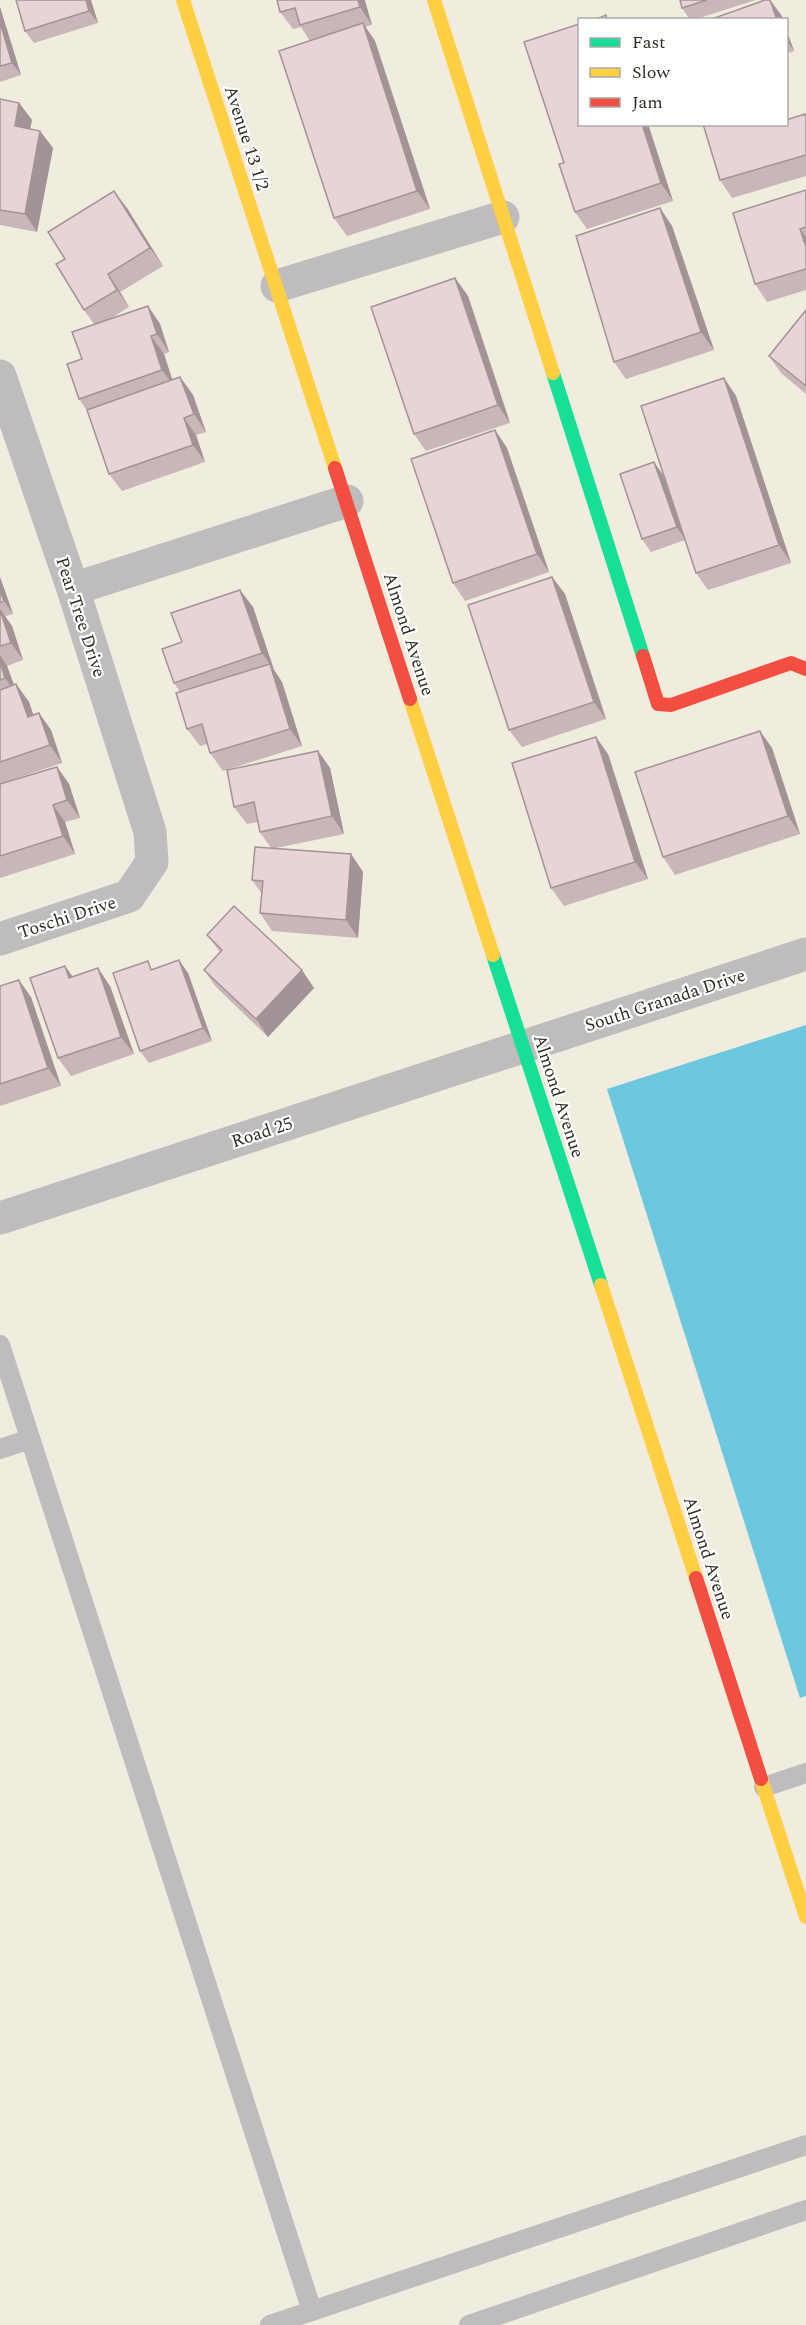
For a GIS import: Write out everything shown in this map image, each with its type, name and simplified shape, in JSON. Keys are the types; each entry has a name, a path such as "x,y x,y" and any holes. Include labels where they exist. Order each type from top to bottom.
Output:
{"street":[{"name":"Avenue 13 1/2","path":"183,0 277,286"},
{"path":"434,0 658,704 671,705 791,663 806,669"},
{"path":"277,286 503,217"},
{"name":"Almond Avenue","path":"277,286 806,1917"},
{"name":"Pear Tree Drive","path":"0,376 73,589 150,832 152,862"},
{"path":"73,589 346,501"},
{"name":"Toschi Drive","path":"0,939 129,896 152,862"},
{"name":"South Granada Drive","path":"524,1046 806,954"},
{"name":"Road 25","path":"0,1218 524,1046"}],"lane":[{"path":"0,1345 312,2311"},
{"path":"0,1449 30,1438"},
{"path":"764,1787 806,1773"},
{"path":"270,2325 806,2145"},
{"path":"469,2325 806,2210"}],"water":[{"path":"806,1025 806,1696 800,1698 607,1089"}],"building":[{"path":"16,0 86,0 89,11 25,31"},
{"path":"277,0 358,0 360,7 300,25 295,8 280,12"},
{"path":"680,0 707,0 682,8"},
{"path":"770,0 776,18 715,18"},
{"path":"0,22 12,63 0,66"},
{"path":"363,23 417,191 334,218 279,51"},
{"path":"578,24 578,126 643,126 661,183 575,212 559,164 564,163 524,42"},
{"path":"0,99 19,103 15,126 40,131 25,214 0,210"},
{"path":"805,114 806,155 720,180 704,126 788,126 788,119"},
{"path":"806,190 806,227 800,229 806,247 806,269 755,284 733,213"},
{"path":"114,191 150,248 108,274 117,290 84,310 56,264 65,259 48,232"},
{"path":"660,208 701,332 614,362 576,236"},
{"path":"455,278 498,405 414,434 371,307"},
{"path":"148,306 157,334 151,336 162,370 79,399 67,364 82,359 72,332"},
{"path":"806,310 806,386 769,356"},
{"path":"180,377 194,414 184,418 193,445 109,474 87,410"},
{"path":"724,378 779,545 696,573 641,406"},
{"path":"495,430 537,554 453,583 411,459"},
{"path":"654,462 677,527 642,539 620,474"},
{"path":"552,577 594,702 509,730 468,605"},
{"path":"0,590 4,601 0,603"},
{"path":"240,590 262,653 174,683 162,649 182,642 171,613"},
{"path":"0,610 11,643 0,646"},
{"path":"0,662 5,678 0,680"},
{"path":"270,664 290,729 210,753 202,724 187,729 176,693"},
{"path":"16,684 28,717 39,713 50,745 0,762 0,690"},
{"path":"760,731 788,816 663,857 635,772"},
{"path":"596,737 635,862 551,888 512,763"},
{"path":"318,751 332,816 260,832 254,802 234,807 227,770"},
{"path":"57,767 67,800 53,805 63,836 0,856 0,784"},
{"path":"255,847 351,854 346,920 260,913 263,881 252,880"},
{"path":"234,906 302,970 256,1019 204,970 222,950 207,935"},
{"path":"179,960 203,1028 140,1051 113,973 148,961 151,970"},
{"path":"65,966 69,978 98,968 121,1037 58,1058 30,978"},
{"path":"19,980 48,1068 0,1084 0,986"}],"traffic: fast":[{"path":"553,373 643,656"},
{"path":"493,955 601,1285"}],"traffic: slow":[{"path":"183,0 335,468"},
{"path":"434,0 553,373"},
{"path":"410,699 493,955"},
{"path":"601,1285 696,1578"},
{"path":"761,1779 806,1917"}],"traffic: jam":[{"path":"335,468 410,699"},
{"path":"643,656 658,704 671,705 791,663 806,669"},
{"path":"696,1578 761,1779"}]}
